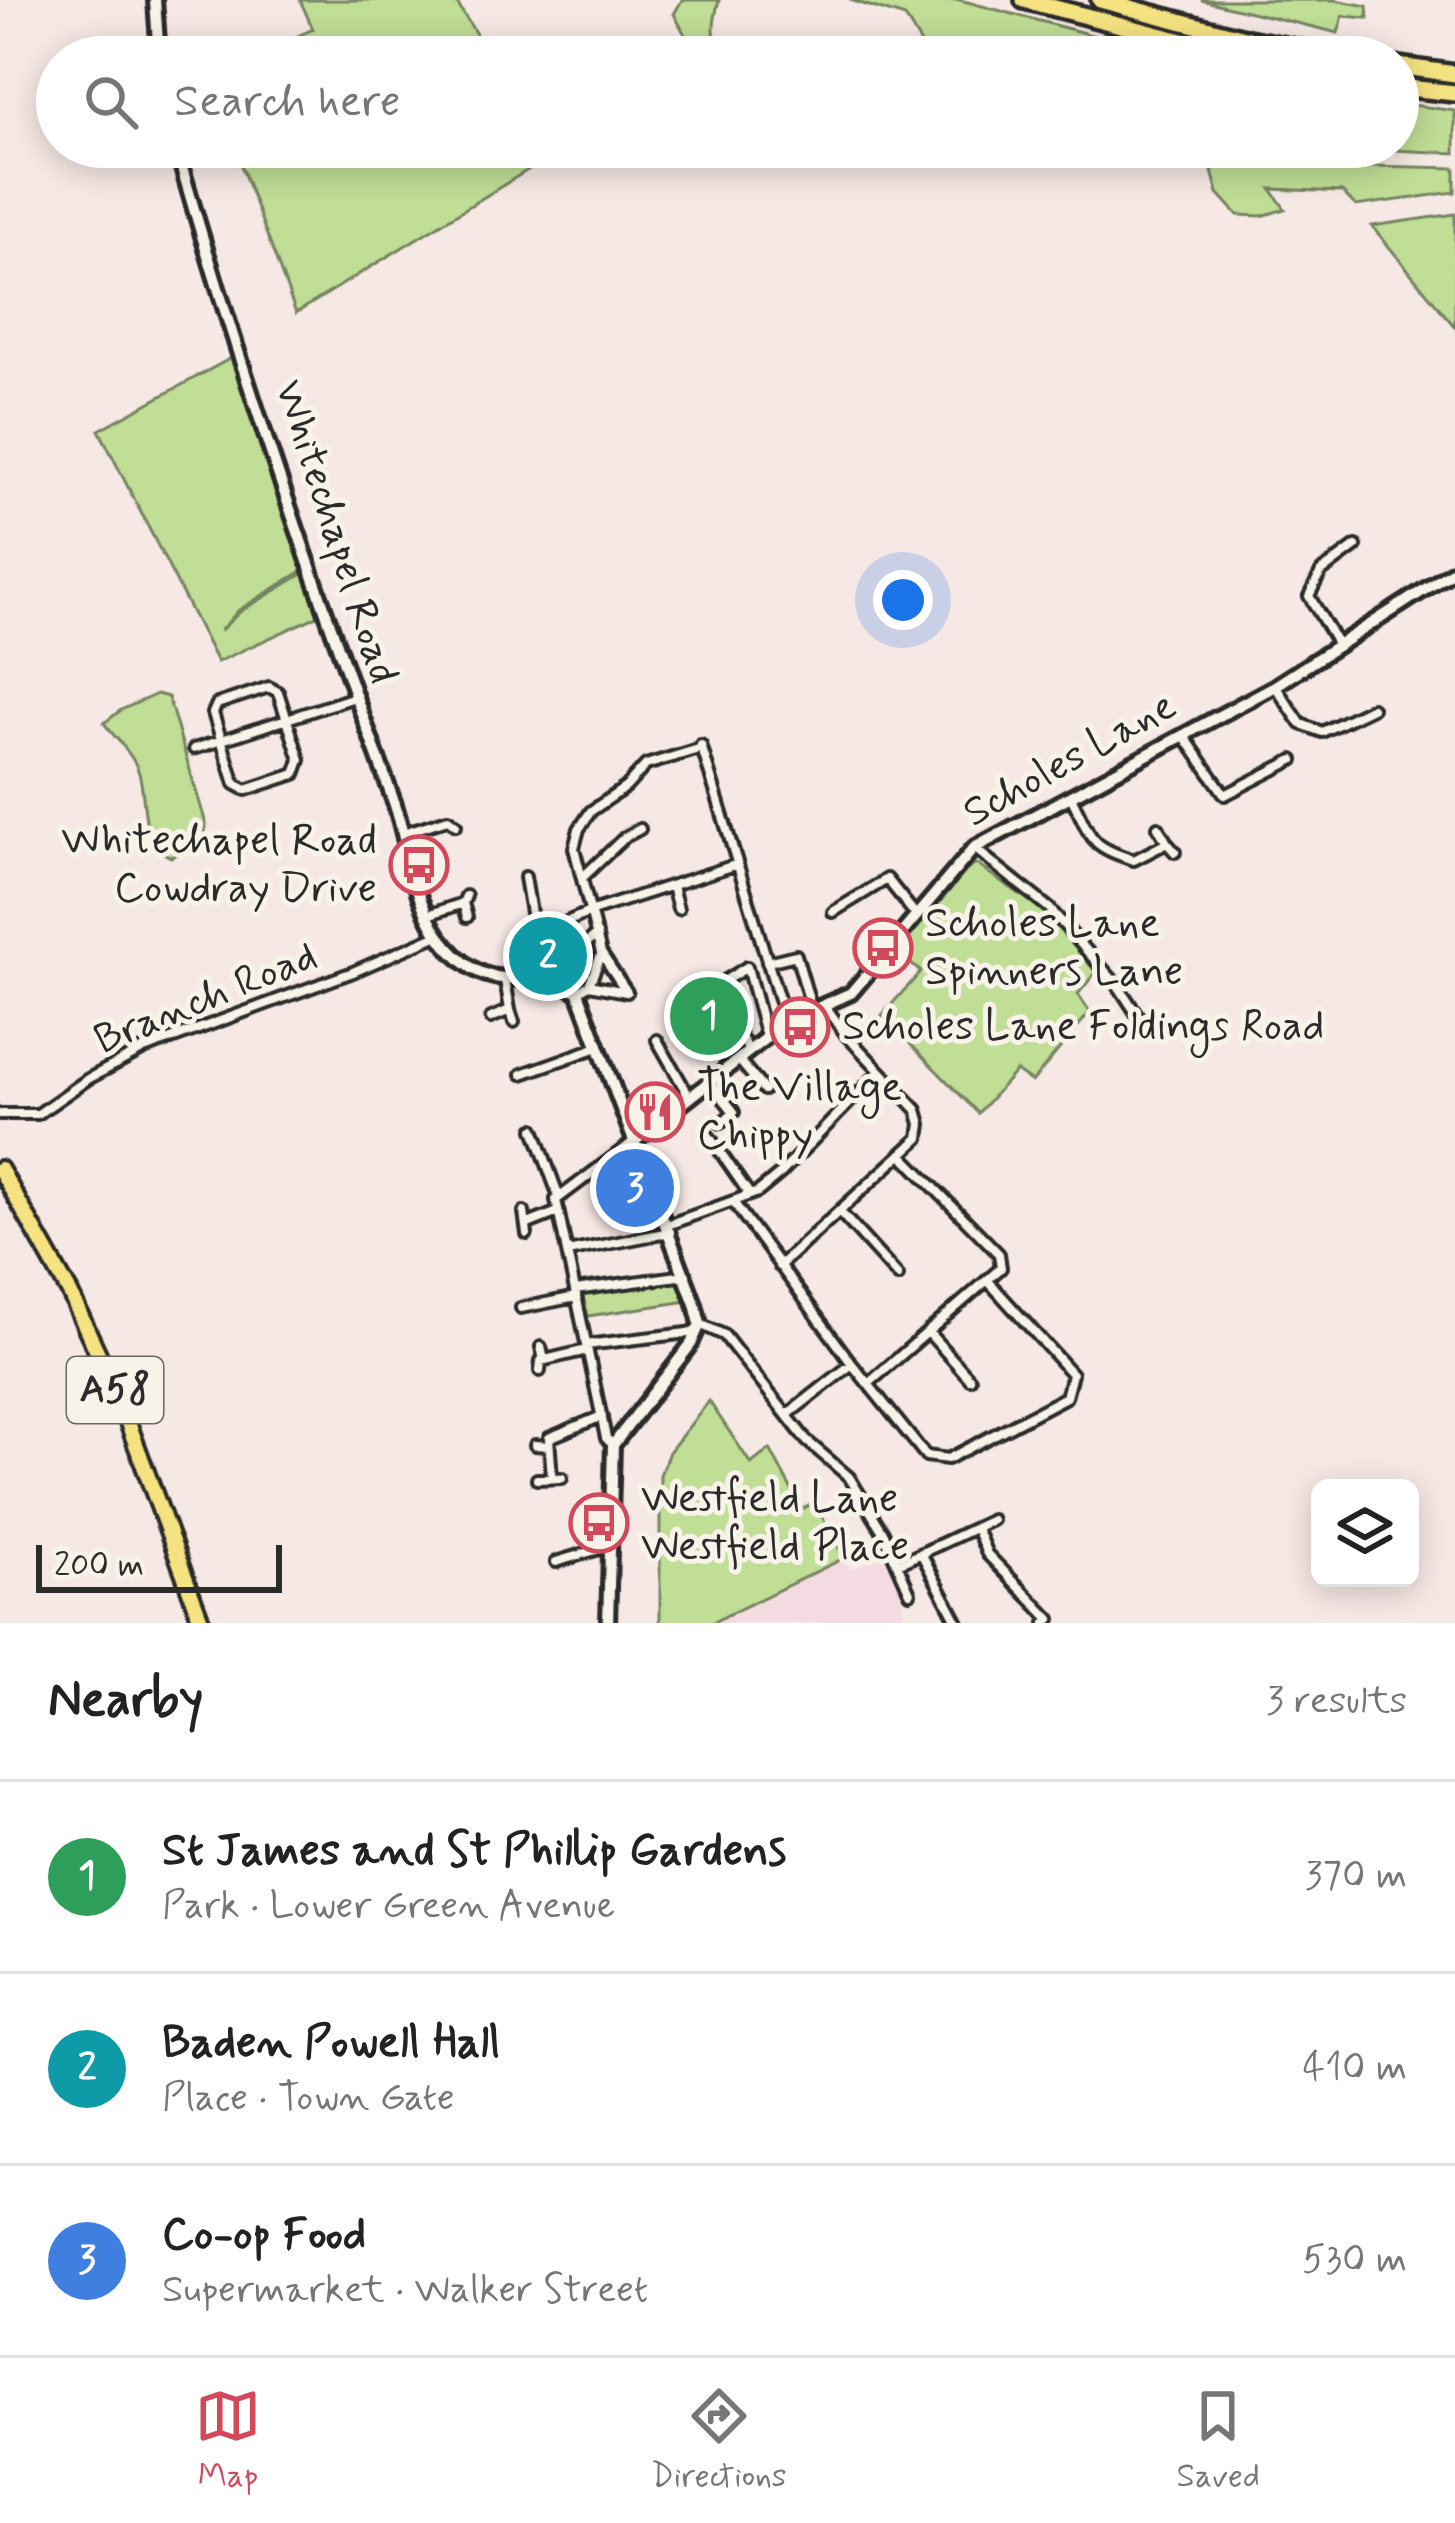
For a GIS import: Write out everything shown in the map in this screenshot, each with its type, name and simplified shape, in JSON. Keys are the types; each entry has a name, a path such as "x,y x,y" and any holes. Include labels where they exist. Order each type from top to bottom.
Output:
{"highway":[{"path":"1024,0 1163,36"},
{"path":"1100,0 1237,36"},
{"path":"1419,69 1455,74"},
{"path":"1419,89 1455,93"},
{"name":"A58","path":"0,1169 106,1368 202,1623"}],"main road":[{"path":"155,0 158,36"},
{"name":"Whitechapel Road","path":"182,168 438,935"},
{"name":"Scholes Lane","path":"636,1140 786,1022 850,993 974,848 1275,686 1455,570"},
{"path":"438,935 485,977 548,978 583,988 686,1275 699,1328 613,1444 608,1623"}],"street":[{"path":"1339,646 1310,596 1321,572 1356,546"},
{"path":"1275,686 1301,724 1322,732 1372,708"},
{"path":"268,687 278,692 287,719 300,760 295,774 246,790 235,784 213,713 217,704 268,687"},
{"path":"194,748 355,697"},
{"path":"1184,736 1225,795 1293,760"},
{"path":"602,953 583,988 627,992 602,953 574,848 579,829 591,811 626,787 646,765 701,746 786,1022"},
{"path":"1071,797 1098,848 1135,860 1167,843"},
{"path":"403,833 448,819 456,825"},
{"path":"1158,827 1175,852"},
{"path":"583,877 640,829"},
{"path":"974,848 1049,908 1120,988 1141,1019"},
{"path":"525,877 533,925 541,933 592,911 738,864"},
{"path":"833,912 887,880 915,914"},
{"path":"672,886 678,909"},
{"path":"428,915 465,899 467,917"},
{"path":"548,978 598,933"},
{"name":"Branch Road","path":"0,1114 38,1114 88,1079 144,1049 353,972 438,935"},
{"path":"767,962 796,955 818,1007 917,1110 921,1124 919,1138 779,1266"},
{"path":"764,1090 713,988 747,967 766,1037"},
{"path":"505,979 514,1022"},
{"path":"491,1018 510,1010"},
{"path":"657,1040 690,1098"},
{"path":"521,1074 600,1046"},
{"path":"567,1252 669,1228 750,1196 782,1173 880,1071"},
{"path":"710,1082 734,1112 721,1123"},
{"path":"534,1129 559,1197 558,1212 586,1348 606,1438 613,1444"},
{"path":"709,1136 750,1196"},
{"path":"559,1197 636,1140"},
{"path":"868,1384 1001,1268 999,1254 901,1154"},
{"path":"717,1169 730,1163"},
{"path":"603,1206 623,1180 646,1168"},
{"path":"734,1203 926,1456 948,1460 1066,1397 1072,1374 989,1282"},
{"path":"524,1211 527,1229 558,1212"},
{"path":"838,1211 898,1276"},
{"path":"521,1307 686,1275"},
{"path":"541,1347 542,1364 586,1348 699,1328 724,1335 807,1441 849,1478 910,1593"},
{"path":"929,1333 970,1378"},
{"path":"788,1415 852,1364"},
{"path":"537,1479 557,1478 549,1438 602,1416"},
{"path":"535,1445 549,1446"},
{"path":"898,1564 992,1520"},
{"path":"976,1528 987,1554 1050,1619 1046,1623"},
{"path":"556,1562 609,1546"},
{"path":"921,1552 958,1623"}],"shaded area":[{"path":"885,1555 900,1588 905,1623 711,1623 844,1558 850,1570"}],"green space":[{"path":"300,0 455,0 477,36 298,36 313,29"},
{"path":"682,0 719,0 715,36 686,36 674,14"},
{"path":"850,0 960,0 1096,36 916,36 905,17"},
{"path":"1201,0 1335,0 1367,6 1368,18 1343,16 1338,33"},
{"path":"1419,106 1455,111 1455,153 1419,151"},
{"path":"242,168 531,168 296,313"},
{"path":"1455,168 1455,192 1356,206 1342,192 1271,189 1285,209 1262,216 1238,215 1218,193 1212,171"},
{"path":"1455,214 1455,327 1372,226"},
{"path":"235,356 307,568 239,610 220,631 241,611 308,571 324,613 217,662 99,430"},
{"path":"157,694 168,697 206,824 204,840 171,857 160,850 148,830 135,764 104,723"},
{"path":"976,864 1044,911 1096,972 1078,994 1090,1012 1032,1082 1016,1071 978,1113 882,1015 921,972 895,951 954,878"},
{"path":"680,1279 688,1301 588,1316 581,1295"},
{"path":"709,1401 751,1464 770,1449 802,1509 815,1503 844,1558 711,1623 660,1623 660,1475 669,1452"}],"place":[{"name":"Whitechapel Road Cowdray Drive","path":"419,865"},
{"name":"Scholes Lane Spinners Lane","path":"883,948"},
{"name":"Baden Powell Hall","path":"548,956"},
{"name":"St James and St Phillip Gardens","path":"709,1016"},
{"name":"Scholes Lane Foldings Road","path":"800,1027"},
{"name":"The Village Chippy","path":"655,1112"},
{"name":"Co-op Food","path":"635,1188"},
{"name":"Westfield Lane Westfield Place","path":"599,1523"}]}
